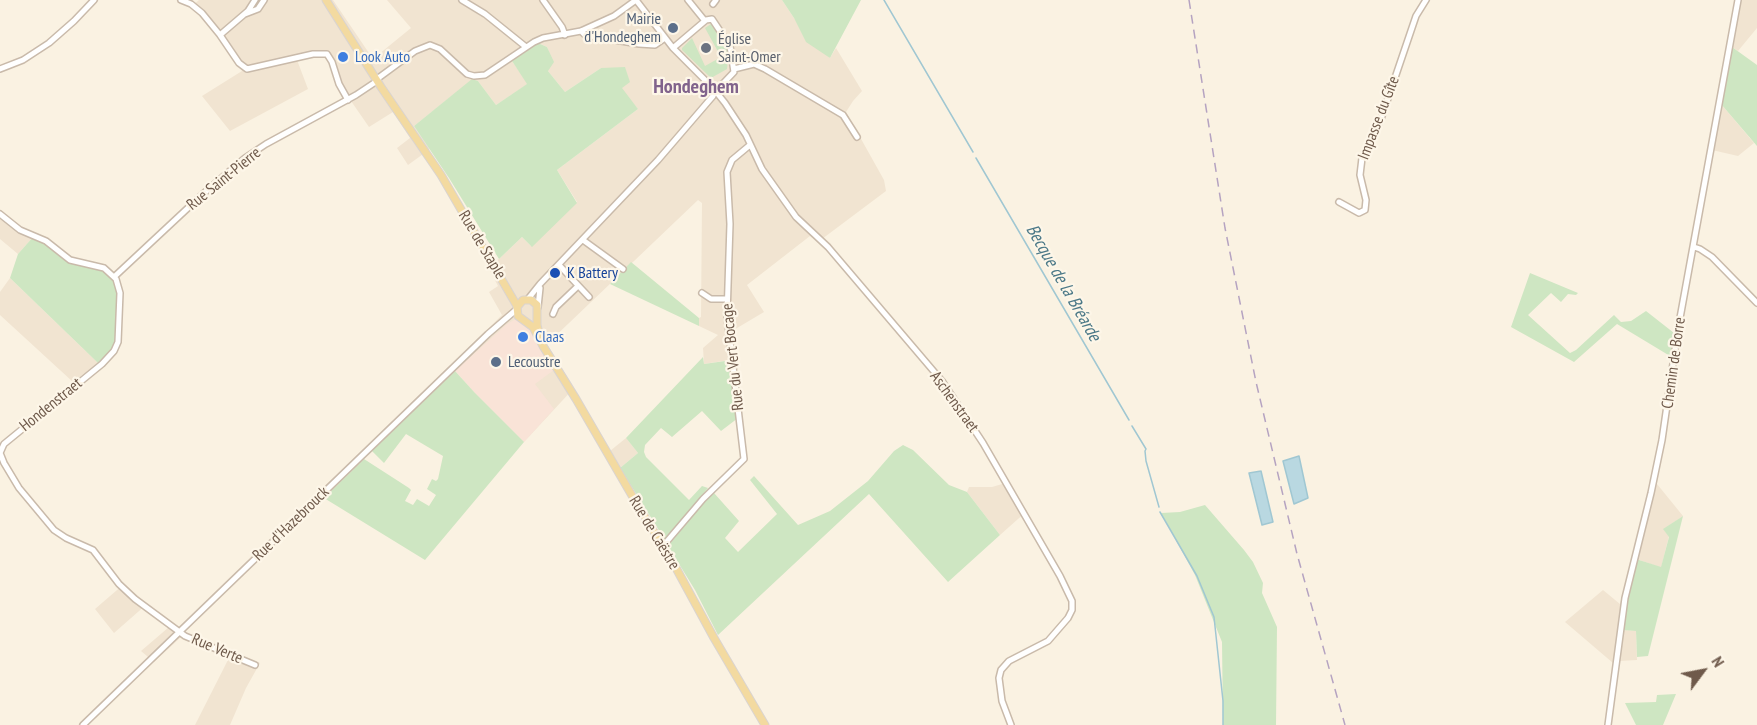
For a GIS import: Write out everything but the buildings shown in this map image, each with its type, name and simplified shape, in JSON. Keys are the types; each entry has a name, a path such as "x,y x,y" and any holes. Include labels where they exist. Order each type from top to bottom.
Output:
{"main road":[{"name":"Rue de Staple","path":"327,0 362,50 376,78 456,201 518,310"},
{"name":"Rue de Staple","path":"508,289 516,296 526,299"},
{"path":"526,299 534,301 538,311 533,319 527,321 518,310 526,299"},
{"name":"Rue de Caëstre","path":"538,311 537,328 541,342"},
{"name":"Rue de Caëstre","path":"527,321 663,546 765,725"}],"street":[{"path":"0,69 23,60 49,43 71,25 94,0"},
{"path":"181,0 200,11 239,63 249,69 313,54 325,54 331,60 348,100"},
{"path":"220,35 243,15 255,0"},
{"path":"243,15 258,9 264,0"},
{"path":"462,0 485,14 526,47"},
{"path":"543,0 564,29 565,35"},
{"name":"Rue Saint-Pierre","path":"114,277 196,199 245,158 266,144 348,100 415,51 428,45 438,48 461,70 474,76 491,73 526,47 543,38 581,31 614,16 636,0"},
{"name":"Aschenstraet","path":"636,0 673,48 730,111 760,166 796,217 828,247 944,384 990,455 1069,593 1072,603 1071,612 1052,637 1040,646 1009,661 1001,670 999,678 1002,701 1011,725"},
{"path":"688,0 705,21"},
{"name":"Impasse du Gîte","path":"1340,202 1359,213 1365,210 1366,200 1360,176 1363,154 1381,119 1414,22 1426,0"},
{"name":"Chemin de Borre","path":"1608,725 1625,598 1658,460 1678,329 1738,0"},
{"path":"526,299 662,156 732,75 734,69 729,44 714,21 709,19 705,21 673,48"},
{"path":"581,31 587,35 653,45 665,38"},
{"path":"734,69 754,64 765,69 843,115 857,136"},
{"name":"Rue du Vert Bocage","path":"663,546 703,499 744,459 726,299 730,224 727,169 736,156 750,145"},
{"path":"0,214 20,230 44,240 70,260 98,265 114,277"},
{"path":"583,240 623,269"},
{"path":"1694,247 1709,255 1757,303"},
{"path":"559,265 589,297"},
{"name":"Hondenstraet","path":"114,277 120,293 116,349 105,361 5,443 1,455 19,488 54,530 93,550 126,591 179,632"},
{"path":"538,311 538,294 544,280"},
{"path":"553,314 556,307 578,286"},
{"path":"702,293 711,299 726,299"},
{"name":"Rue d'Hazebrouck","path":"82,725 500,324 518,310"},
{"name":"Rue Verte","path":"179,632 255,665"}],"shaded area":[{"path":"199,0 333,0 373,59 411,28 387,0 782,0 794,18 830,58 836,48 862,91 846,112 884,180 886,191 818,242 810,236 747,285 764,312 732,331 736,359 704,364 703,348 718,335 699,326 702,203 698,200 547,344 574,388 524,442 475,393 451,365 502,315 489,292 498,286 487,265 499,259 522,237 531,246 577,202 557,170 638,109 601,68 565,92 548,71 550,55 547,47 538,43 512,61 528,84 496,105 478,81 472,80 414,126 430,149 408,165 397,148 410,138 393,112 369,127 351,101 347,104 329,62 321,55 297,60 308,89 230,131 202,96 242,71 217,34 191,7"},
{"path":"1736,0 1757,0 1757,28 1738,51 1732,47"},
{"path":"1721,104 1754,143 1738,156 1712,150"},
{"path":"0,216 33,237 18,254 0,239"},
{"path":"10,278 98,363 73,382 0,315 0,292"},
{"path":"516,319 529,329 554,370 535,384 554,409 524,442 455,371 507,324"},
{"path":"626,438 638,453 620,468 610,451"},
{"path":"1009,482 1014,494 1027,511 1000,535 967,492 969,487 992,487"},
{"path":"1652,482 1657,484 1683,516 1664,529 1669,536 1661,568 1637,559 1623,630 1636,631 1637,660 1613,663 1565,622 1603,590 1620,604"},
{"path":"124,584 147,604 114,633 95,609"},
{"path":"169,627 181,637 154,662 141,651"},
{"path":"232,652 260,663 230,725 195,725"}],"green space":[{"path":"782,0 861,0 830,58 806,42"},
{"path":"714,24 729,50 727,69 711,78 682,48 692,38 705,66 721,57 705,28"},
{"path":"538,43 547,47 554,62 548,71 565,92 601,68 625,67 630,82 622,88 638,109 557,170 577,203 532,247 522,237 499,259 414,126 472,79 478,81 496,105 527,84 512,61"},
{"path":"1732,47 1757,65 1757,146 1721,104"},
{"path":"33,237 45,243 69,263 94,266 103,270 114,280 119,295 116,344 110,353 98,363 10,278 18,254"},
{"path":"631,262 699,318 699,326 610,284"},
{"path":"1530,273 1578,293 1568,294 1561,302 1551,293 1528,315 1570,353 1614,315 1621,322 1631,321 1646,311 1674,333 1670,356 1617,324 1574,362 1511,327"},
{"path":"703,357 704,364 732,360 738,418 721,431 702,411 672,437 661,428 645,445 646,457 689,500 702,486 708,488 665,540 620,468 638,453 626,438"},
{"path":"455,371 524,442 425,560 324,498 364,459 411,490 405,501 413,505 417,499 429,506 436,495 427,489 432,479 436,481 438,479 443,456 406,434 384,463 372,451"},
{"path":"903,445 913,450 949,485 967,492 1000,535 948,582 869,494 718,635 695,590 668,546 706,500 714,493 739,521 725,538 738,552 777,514 750,480 754,476 798,525 830,511 868,481 894,451"},
{"path":"1205,505 1253,562 1263,583 1262,593 1277,627 1276,725 1223,725 1222,642 1195,575 1161,513 1180,512"},
{"path":"1683,516 1648,656 1637,657 1636,631 1622,630 1626,597 1636,559 1661,567 1669,537 1663,529"},
{"path":"1676,694 1663,725 1636,725 1625,703 1656,702 1657,695"}],"water":[{"path":"1299,456 1308,498 1294,504 1283,461"},
{"path":"1261,471 1273,522 1262,525 1249,473"}],"waterway":[{"name":"Becque de la Bréarde","path":"884,0 973,152"},
{"name":"Becque de la Bréarde","path":"976,158 1129,420"},
{"name":"Becque de la Bréarde","path":"1132,426 1146,449 1146,461 1159,507"},
{"name":"Becque de la Bréarde","path":"1160,512 1197,576 1214,617 1223,701 1223,725"}],"railway":[{"path":"1189,0 1225,228 1256,382 1297,554 1345,725"}],"place":[{"name":"Mairie d'Hondeghem","path":"673,28"},
{"name":"Église Saint-Omer","path":"706,48"},
{"name":"Look Auto","path":"343,57"},
{"name":"K Battery","path":"555,273"},
{"name":"Claas","path":"523,337"},
{"name":"Lecoustre","path":"496,362"}],"district":[{"name":"Hondeghem","path":"696,87"}]}
